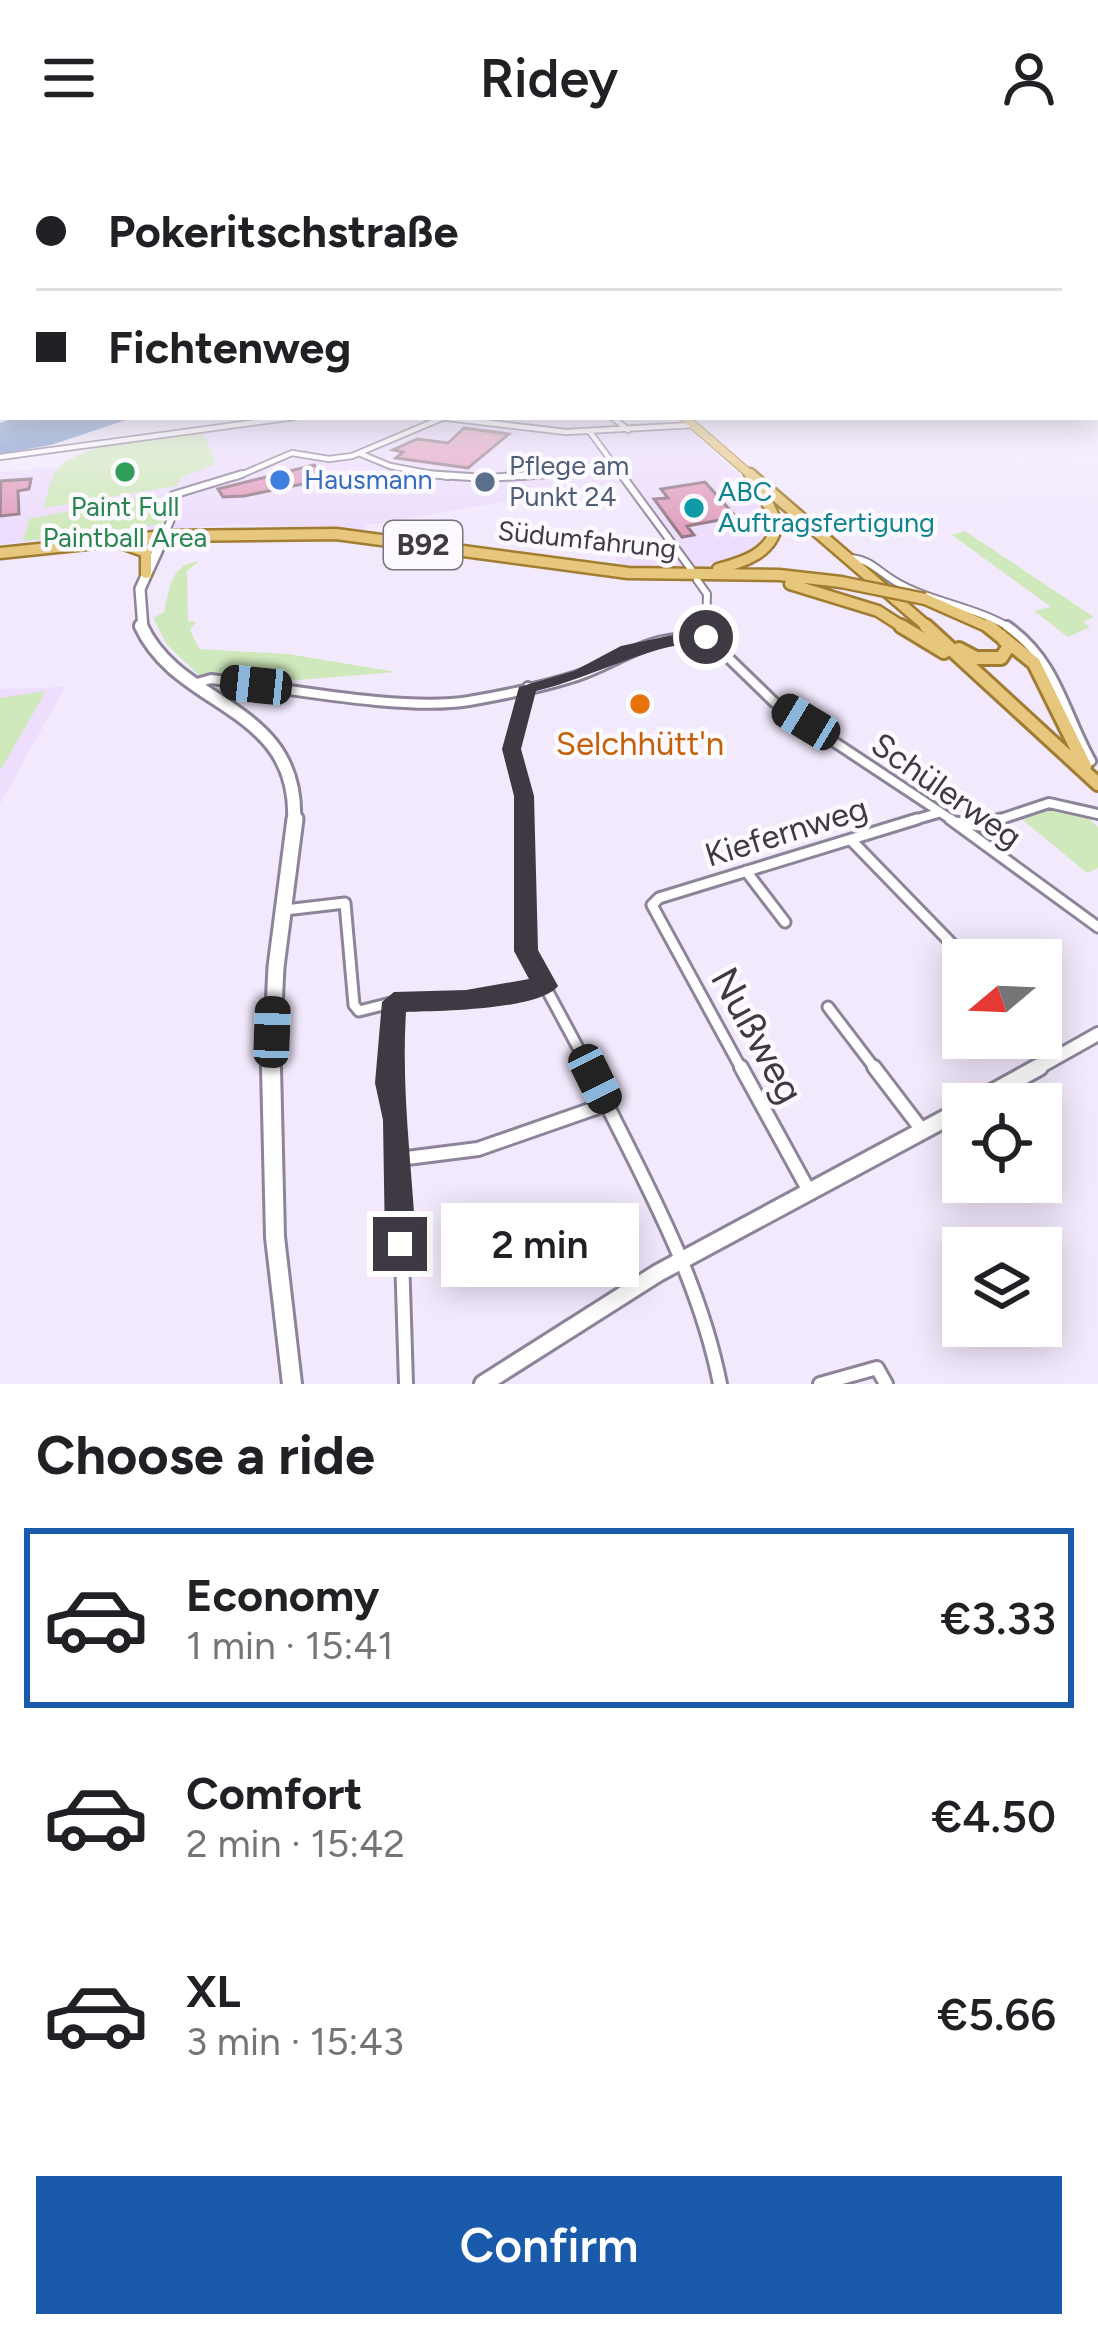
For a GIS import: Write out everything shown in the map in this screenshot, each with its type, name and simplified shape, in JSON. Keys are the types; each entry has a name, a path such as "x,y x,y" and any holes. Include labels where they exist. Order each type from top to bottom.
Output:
{"main road":[{"path":"687,420 936,634 1096,782"},
{"name":"B92","path":"650,573 726,567 766,548 778,530 776,510 746,471"},
{"name":"Südumfahrung","path":"164,536 336,534 582,568 841,582 926,599 998,632 1036,664 1096,782"},
{"path":"164,536 137,604 143,628 172,666 263,730 285,767 295,815 270,1078 274,1198 292,1384"},
{"name":"B92","path":"0,553 164,536"},
{"path":"101,540 143,549 146,573"},
{"name":"B92","path":"720,575 795,585 878,611 987,682"},
{"path":"936,634 966,653 994,660 1009,651 998,632"}],"street":[{"path":"0,458 272,420"},
{"path":"164,536 173,512 173,495 181,489 228,479 257,461 307,453 329,460 359,453 434,420"},
{"path":"458,420 590,433 693,425"},
{"path":"616,420 629,431"},
{"path":"590,433 691,569"},
{"path":"359,453 404,468 464,476 536,476 614,463"},
{"path":"850,558 866,557 898,584 976,608 1028,642 1060,687 1073,727 1091,760 1084,765"},
{"path":"196,682 464,702 580,675 627,650 708,637 707,594 698,580"},
{"name":"Schülerweg","path":"708,637 774,702 954,822 1098,927"},
{"path":"528,687 512,749 524,796 526,951 681,1259 711,1340 720,1384"},
{"path":"954,822 981,826 1049,803 1098,814"},
{"name":"Kiefernweg","path":"652,905 658,898 938,813"},
{"path":"976,838 981,826"},
{"path":"851,840 947,939"},
{"path":"746,871 785,922"},
{"path":"283,910 345,903 354,1004 359,1011 394,1002 466,1000 545,986"},
{"name":"Nußweg","path":"652,905 811,1194"},
{"path":"394,1002 388,1083 399,1160 406,1384"},
{"path":"828,1006 923,1131"},
{"path":"1062,1053 1098,1034"},
{"path":"1009,1083 1051,1059"},
{"path":"399,1160 478,1149 607,1104"},
{"path":"483,1384 576,1321 681,1259 942,1121"},
{"path":"820,1384 877,1367 886,1384"}],"shaded area":[{"path":"213,420 679,420 760,495 771,519 758,545 735,560 698,569 623,568 611,552 676,539 632,481 367,525 363,531 235,524 0,544 0,472 62,467 104,446 215,429"},
{"path":"65,687 0,804 0,689"}],"green space":[{"name":"Paint Full Paintball Area","path":"203,432 216,464 181,477 176,486 44,508 56,471 85,452 125,441"},
{"path":"153,494 168,501 163,524 23,541 29,519"},
{"path":"965,531 1094,617 1083,622 1090,627 1068,637 1034,611 1051,607 952,535"},
{"path":"199,561 187,571 188,621 196,622 190,630 199,649 288,654 396,672 299,680 199,675 167,645 153,618 164,612 177,572"},
{"path":"46,691 0,771 0,698"},
{"path":"1050,805 1086,816 1098,827 1098,868 1087,873 1019,817"}],"water":[{"path":"126,420 51,445 0,454 0,423"}],"building":[{"path":"464,428 509,434 468,468 396,458 403,452 393,450 417,439 448,443"},
{"name":"Hausmann","path":"314,465 327,479 244,496 223,497 218,489"},
{"path":"31,479 29,489 18,491 19,514 0,516 1,481"},
{"name":"ABC Auftragsfertigung","path":"705,482 736,517 687,526 694,535 682,537 654,499 668,498 661,489"}],"place":[{"name":"Paint Full Paintball Area","path":"125,472"},
{"name":"Hausmann","path":"280,480"},
{"name":"Pflege am Punkt 24","path":"485,482"},
{"name":"ABC Auftragsfertigung","path":"694,508"},
{"name":"Selchhütt'n","path":"640,704"}],"route":[{"path":"400,1244 399,1160 388,1083 394,1002 466,1000 545,986 526,951 524,796 512,749 528,687 580,675 627,650 706,632 706,637"}]}
